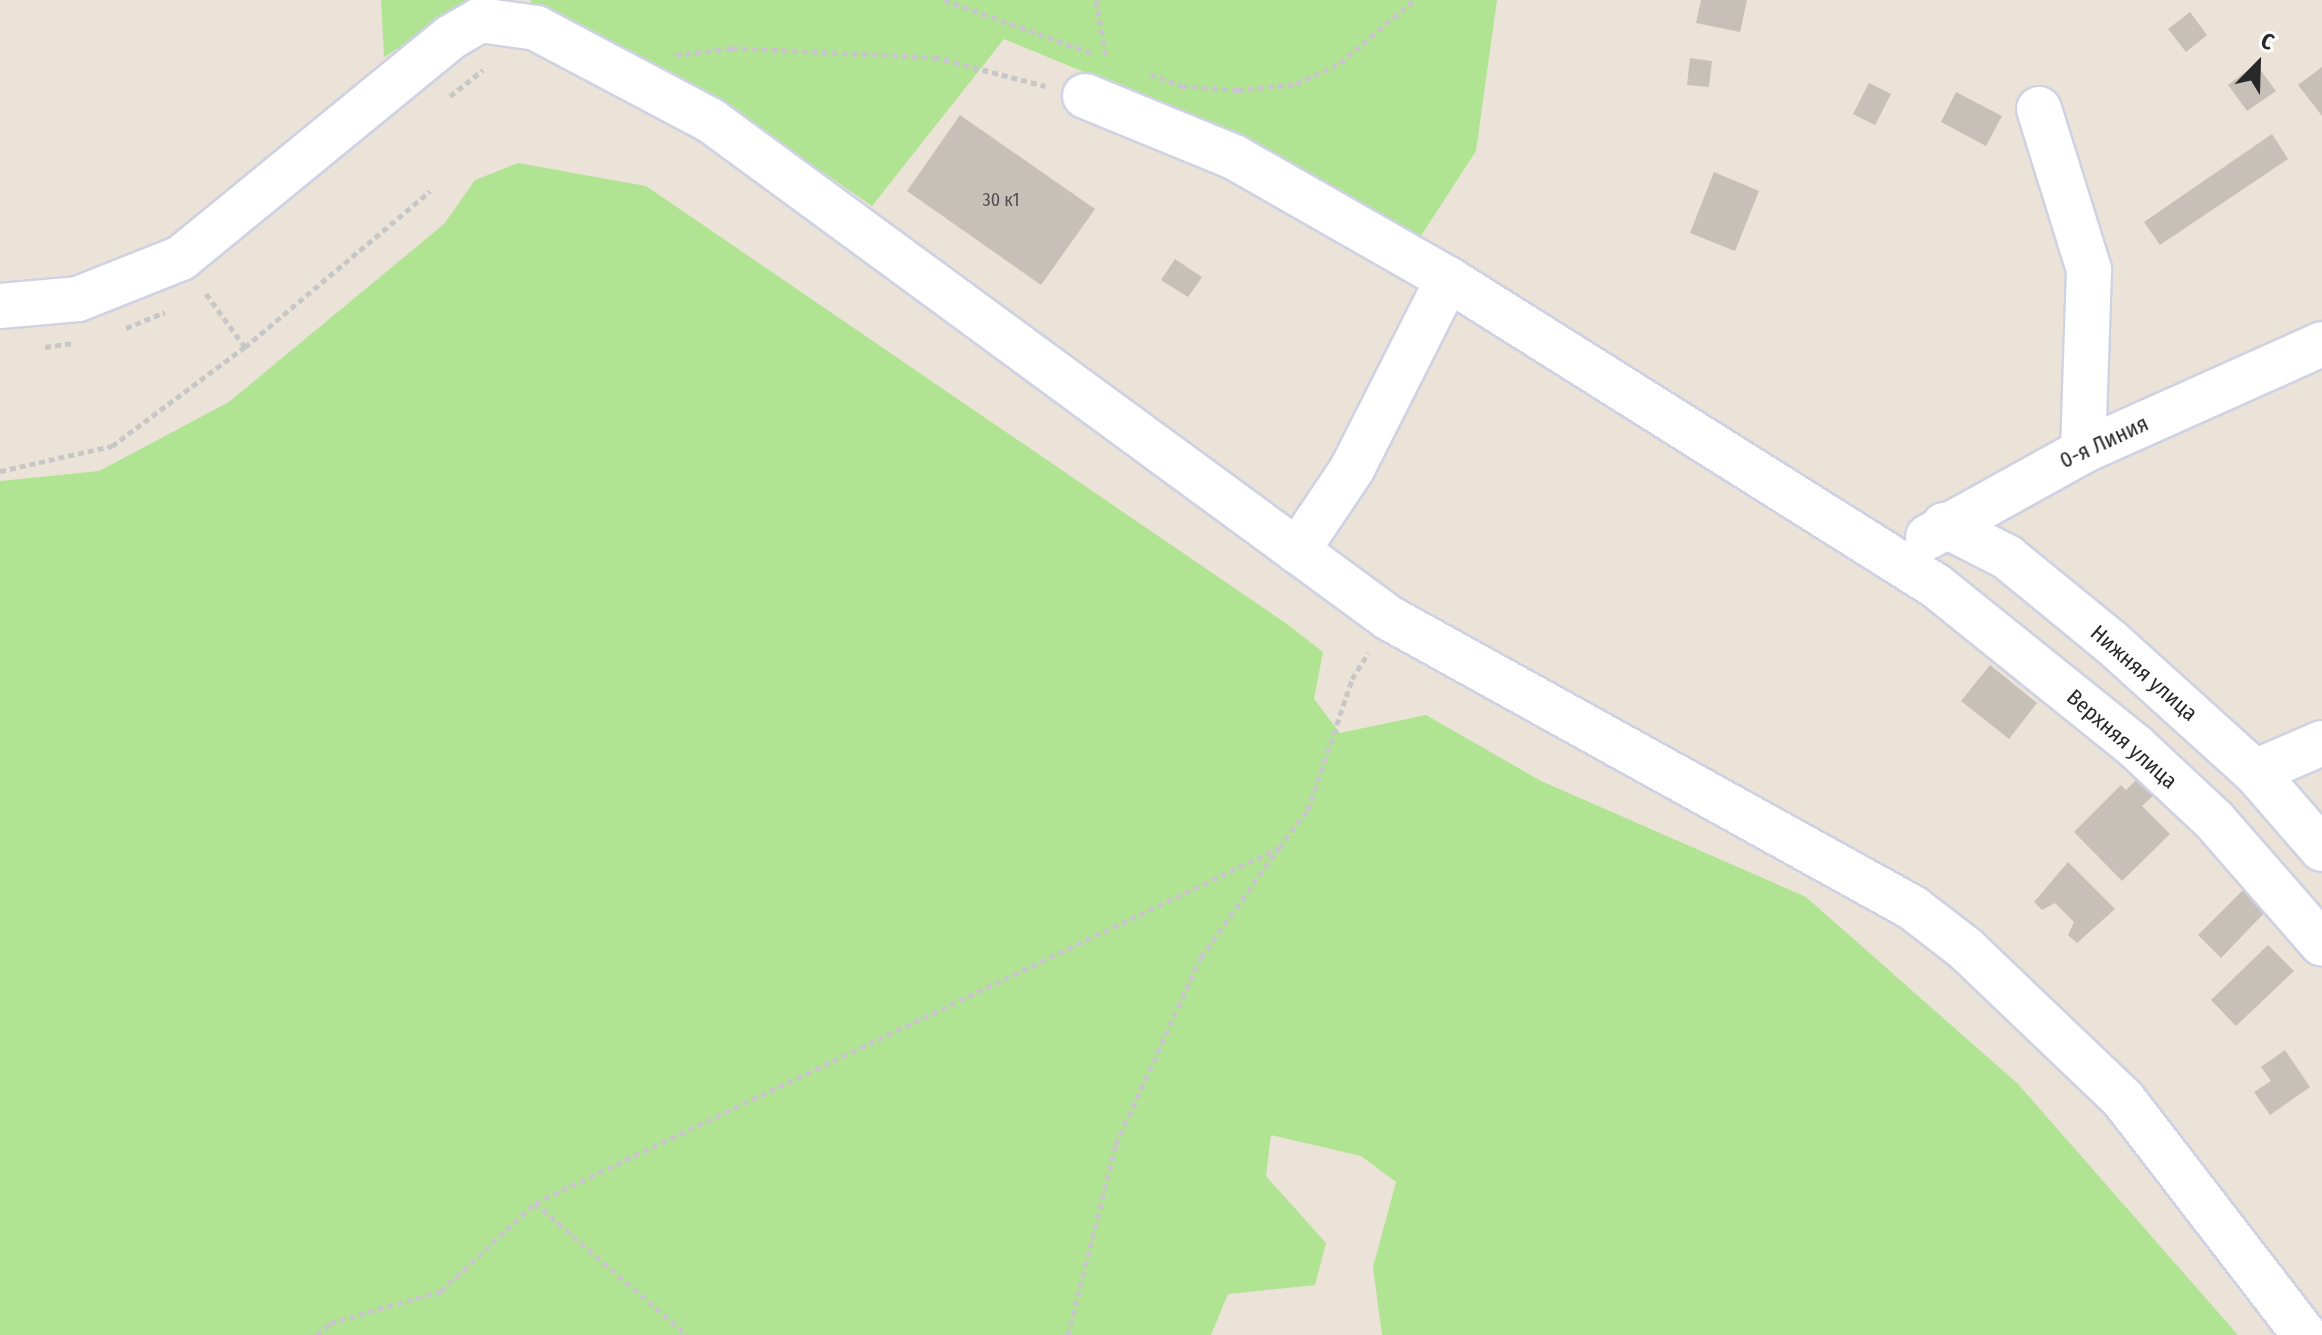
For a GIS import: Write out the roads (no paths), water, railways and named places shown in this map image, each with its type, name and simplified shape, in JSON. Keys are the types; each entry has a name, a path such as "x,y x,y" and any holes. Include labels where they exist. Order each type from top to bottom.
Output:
{"street":[{"path":"0,306 78,299 181,258 451,37 480,20 513,9 710,120 1389,618 1899,900 1966,949 2123,1099 2305,1335"},
{"name":"Верхняя улица","path":"1085,96 1234,157 1448,279 1897,559 2136,747 2214,820 2322,944"},
{"path":"2039,109 2089,270 2083,451"},
{"path":"1297,551 1352,469 1448,279"},
{"name":"0-я Линия","path":"1897,559 1944,525 2083,451 2322,344"},
{"name":"Нижняя улица","path":"1944,525 2007,557 2255,772 2322,849"},
{"path":"2255,772 2322,743"}]}
